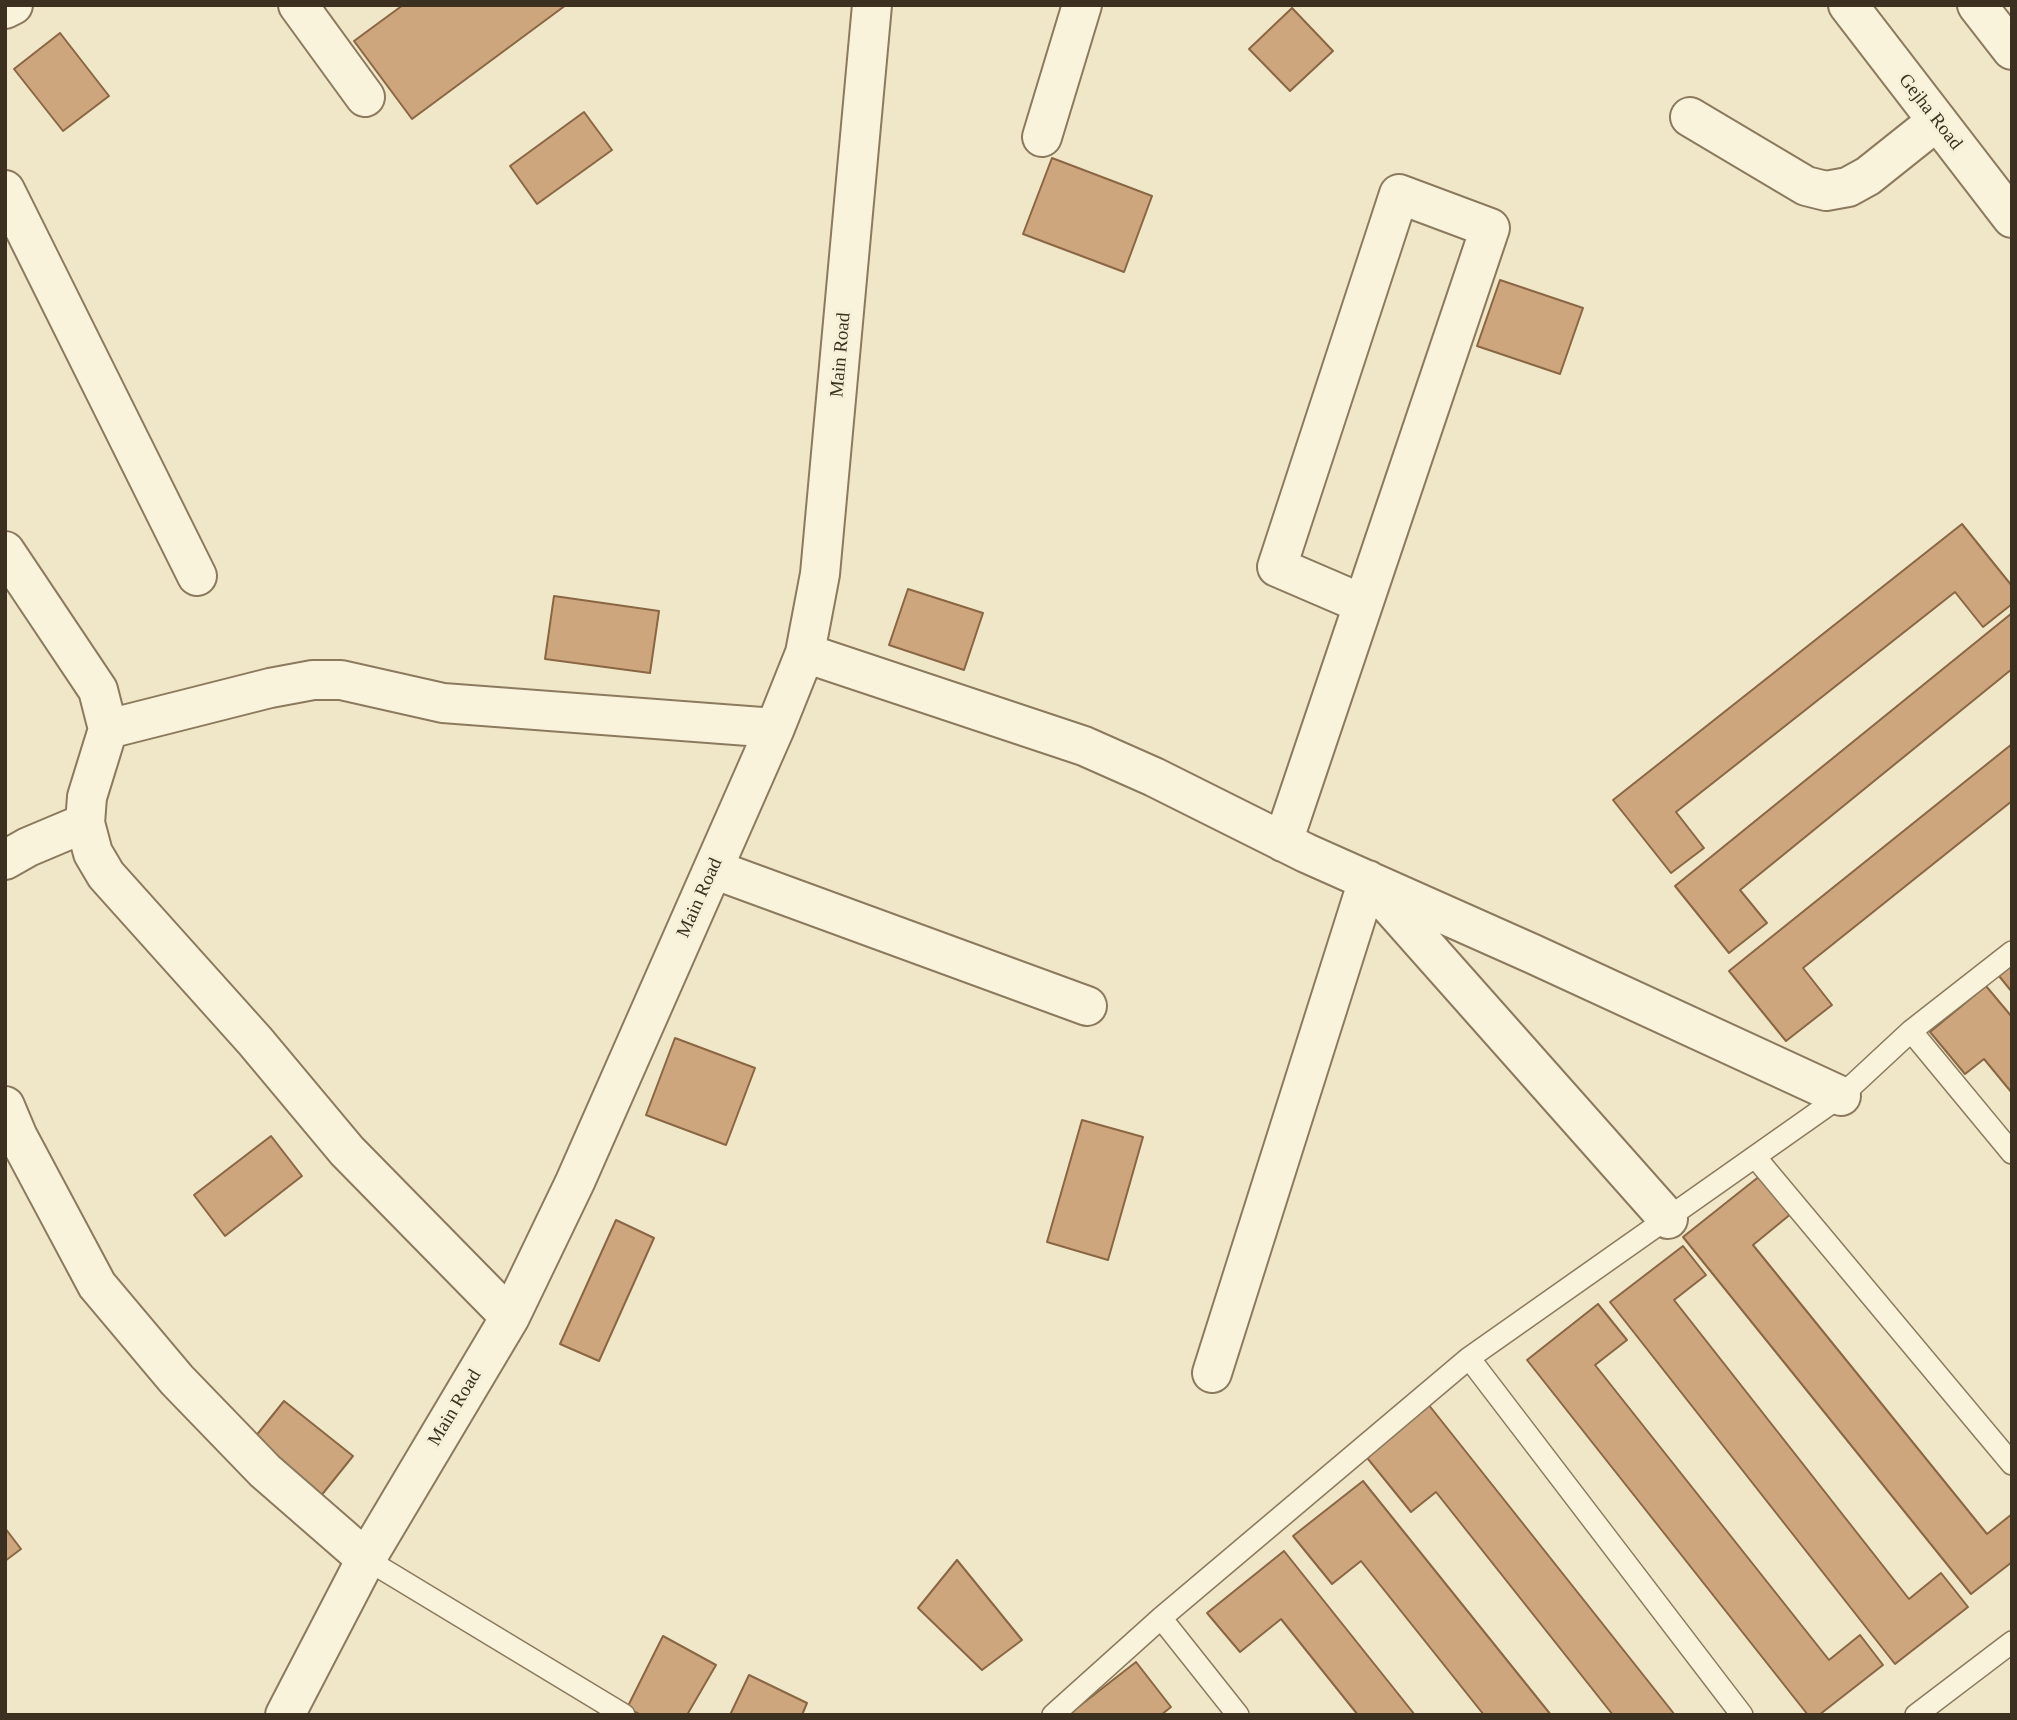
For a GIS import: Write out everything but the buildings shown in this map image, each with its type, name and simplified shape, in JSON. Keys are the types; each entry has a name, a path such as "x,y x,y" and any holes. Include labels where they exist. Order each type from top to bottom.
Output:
{"street":[{"path":"5,9 13,5"},
{"path":"298,5 365,97"},
{"name":"Main Road","path":"285,1715 366,1559 510,1317 575,1182 775,728 805,653 820,574 872,5"},
{"path":"1042,137 1082,5"},
{"name":"Gejha Road","path":"1848,5 2012,218"},
{"path":"1977,5 2012,50"},
{"path":"1690,117 1806,186 1826,191 1848,187 1867,176 1937,121"},
{"path":"5,190 197,576"},
{"path":"1283,842 1490,228 1399,194 1277,567 1363,604"},
{"path":"5,551 97,690 108,729 87,797 85,823 93,853 106,875 255,1041 347,1151 510,1317"},
{"path":"805,653 1084,746 1154,777 1283,842 1841,1096"},
{"path":"108,729 270,688 313,680 341,680 443,703 775,728"},
{"path":"5,860 28,847 85,823"},
{"path":"713,869 1087,1006"},
{"path":"1368,880 1668,1219"},
{"path":"1212,1373 1368,880"},
{"path":"5,1106 18,1138 97,1285 177,1380 265,1471 366,1559"}],"lane":[{"path":"1053,1715 1161,1618 1469,1358 1841,1096 1911,1031 2012,952"},
{"path":"1911,1031 2012,1153"},
{"path":"1756,1158 2012,1464"},
{"path":"1469,1358 1742,1715"},
{"path":"366,1559 624,1715"},
{"path":"1161,1618 1238,1715"},
{"path":"1916,1715 2012,1642"}]}
